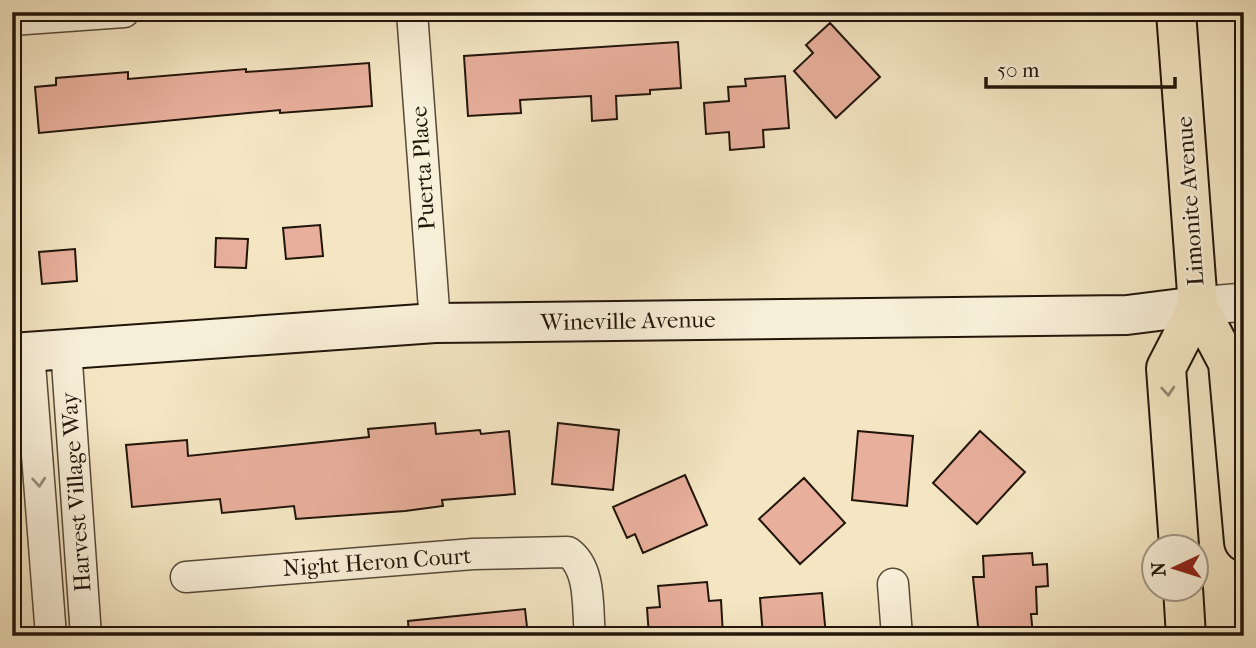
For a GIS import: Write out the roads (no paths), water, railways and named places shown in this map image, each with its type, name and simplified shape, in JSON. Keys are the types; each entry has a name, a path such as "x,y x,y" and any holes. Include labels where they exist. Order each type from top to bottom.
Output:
{"main road":[{"name":"Limonite Avenue","path":"1176,12 1198,306 1228,363 1244,542"},
{"name":"Wineville Avenue","path":"36,351 435,323 1127,315 1198,306"},
{"name":"Limonite Avenue","path":"1178,532 1166,368 1198,306"},
{"path":"1183,602 1186,636"}],"street":[{"path":"12,20 124,12"},
{"name":"Puerta Place","path":"412,12 435,323"},
{"name":"Wineville Avenue","path":"1198,306 1244,302"},
{"name":"Harvest Village Way","path":"36,351 51,636"},
{"name":"Harvest Village Way","path":"36,351 86,636"},
{"name":"Night Heron Court","path":"186,577 473,554 568,552 579,559 585,576 590,636"},
{"path":"893,584 897,636"}]}
